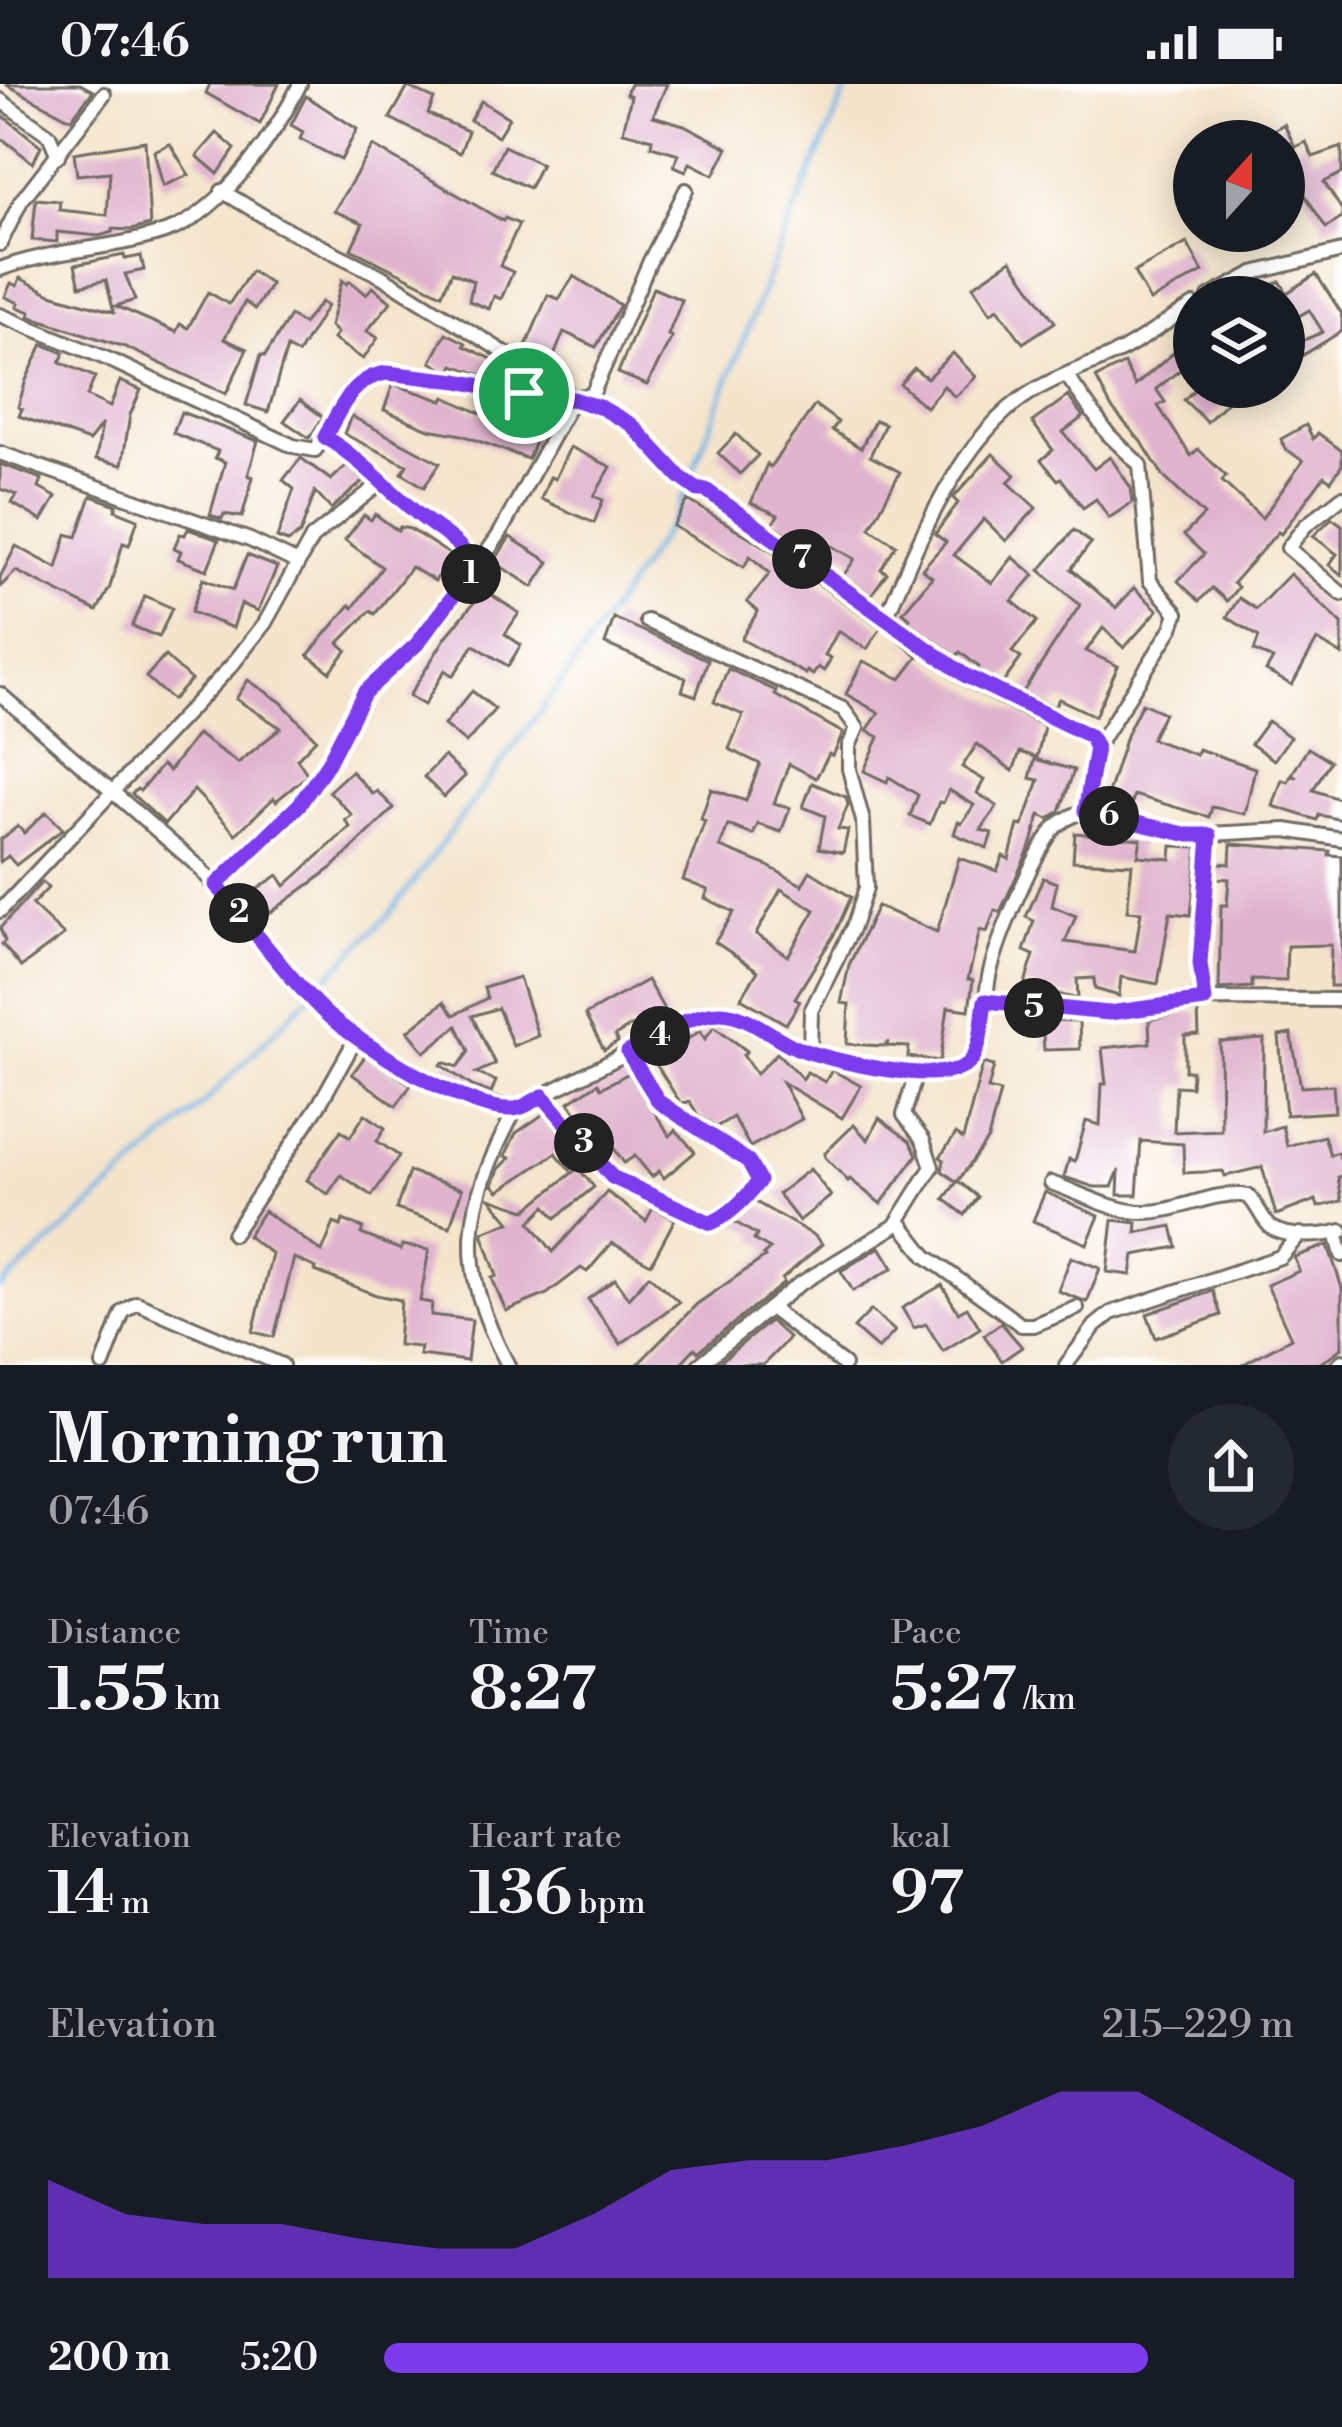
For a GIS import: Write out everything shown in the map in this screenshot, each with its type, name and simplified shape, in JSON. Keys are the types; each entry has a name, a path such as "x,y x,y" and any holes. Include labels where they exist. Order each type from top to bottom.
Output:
{"street":[{"path":"0,269 172,229 194,218 270,138 300,84"},
{"path":"0,244 21,201 104,94"},
{"path":"0,100 49,136 58,156"},
{"path":"0,315 110,360 293,446 315,450 344,400 370,375 458,381 550,400 592,395 686,190"},
{"path":"222,191 381,276 573,399 632,425 698,490 706,490 966,676 1090,736 1096,748"},
{"path":"1248,276 1342,251"},
{"path":"886,618 940,498 973,450 1028,393 1128,347 1173,318"},
{"path":"1066,376 1108,434 1140,465 1150,581 1177,613 1096,748 1085,811"},
{"path":"216,885 299,805 364,693 417,644 499,536 573,399"},
{"path":"325,437 348,449 469,554 474,568"},
{"path":"0,454 250,540 296,562"},
{"path":"0,911 232,665 265,623 312,538 383,481"},
{"path":"1342,497 1304,526 1288,548 1342,593"},
{"path":"647,621 843,709 857,728 849,746 849,769 863,821 866,889 853,927 811,1011 810,1052"},
{"path":"0,694 216,885 316,1003 357,1037 422,1079 466,1098 516,1109 699,1017 725,1013 810,1052 853,1065 916,1073 957,1070 970,1063 977,1046 990,970 1036,859 1056,826 1085,811 1189,835 1267,830 1342,839"},
{"path":"1205,1000 1200,963 1210,835"},
{"path":"985,1001 1109,1013 1205,1000 1342,1000"},
{"path":"233,1234 320,1103 357,1037"},
{"path":"543,1096 620,1183 703,1221 722,1219 759,1181 756,1171 659,1102 628,1052"},
{"path":"699,1365 770,1308 899,1221 932,1167 922,1140 904,1115 916,1073"},
{"path":"508,1365 480,1292 470,1250 479,1186 516,1109"},
{"path":"1051,1183 1137,1212 1166,1210 1209,1197 1248,1196 1272,1228 1300,1234 1339,1232 1342,1256"},
{"path":"899,1221 926,1256 1021,1324 1033,1325 1078,1308"},
{"path":"1066,1365 1111,1313 1280,1258 1300,1234"},
{"path":"103,1365 123,1312 137,1303 282,1365"},
{"path":"770,1308 844,1365"}],"building":[{"path":"5,84 80,84 93,91 71,119"},
{"path":"210,84 279,84 260,124 206,93"},
{"path":"630,84 667,84 653,116 684,125 728,148 714,175 690,163 686,171 674,166 679,154 651,146 652,139 623,132"},
{"path":"408,87 434,99 428,114 468,131 460,153 390,118"},
{"path":"306,96 357,129 341,160 300,139 303,132 291,125"},
{"path":"481,101 509,118 498,136 470,120"},
{"path":"2,115 41,146 33,163 0,137"},
{"path":"217,133 235,149 218,174 197,156"},
{"path":"145,141 150,225 113,229 99,236 57,232 57,242 32,240 36,199 60,201 59,210 107,215 110,172 77,175 74,153"},
{"path":"1306,142 1313,157 1342,147 1342,173 1324,182 1342,218 1326,228 1305,195"},
{"path":"170,144 189,175 163,186 154,151"},
{"path":"373,146 503,221 519,224 500,266 513,272 501,299 494,296 489,309 469,301 473,281 452,272 442,294 351,249 363,223 334,211"},
{"path":"504,146 541,164 529,188 492,170"},
{"path":"1173,251 1192,252 1203,272 1173,276 1173,288 1150,301 1134,272"},
{"path":"124,255 125,259 141,256 144,270 125,274 135,300 116,306 176,332 180,324 188,328 208,292 229,304 251,271 271,284 255,309 245,302 224,339 247,349 226,394 125,347 29,316 31,312 5,297 11,283 17,286 20,278 51,294 114,312 106,280 80,286 75,265"},
{"path":"1011,260 1055,322 1023,343 998,308 991,313 973,286"},
{"path":"1316,274 1342,314 1342,331 1305,354 1305,339 1323,332 1309,310 1305,312 1305,281"},
{"path":"574,276 620,305 596,347 564,332 553,358 526,346 548,295 559,299"},
{"path":"342,280 366,294 373,287 391,302 367,331 378,338 363,359 333,339 337,333 330,326"},
{"path":"653,288 682,300 668,335 672,337 647,385 618,373"},
{"path":"321,302 327,306 298,354 287,348 268,412 246,405 261,355 265,356 290,316 303,324"},
{"path":"446,333 496,361 488,377 454,365 451,370 443,369 431,362"},
{"path":"43,344 64,353 60,362 95,377 87,396 110,407 120,381 141,390 130,415 122,465 96,459 102,424 89,441 19,416 26,380"},
{"path":"953,353 976,377 955,397 944,386 926,407 900,384 914,368 927,378"},
{"path":"1173,353 1173,376 1156,389 1165,402 1158,406 1191,456 1198,449 1226,476 1222,481 1262,518 1303,461 1281,439 1306,425 1313,439 1318,433 1342,451 1342,465 1331,481 1324,476 1281,534 1233,583 1238,587 1227,601 1212,588 1199,601 1178,581 1204,554 1184,535 1204,515 1164,477 1111,407 1096,378 1124,364 1135,386"},
{"path":"393,384 443,401 445,397 495,420 500,401 544,420 528,459 384,410"},
{"path":"1068,396 1083,417 1063,432 1094,469 1110,457 1131,488 1133,502 1109,518 1096,499 1083,508 1041,460 1053,450 1032,422"},
{"path":"300,400 323,417 309,438 284,421"},
{"path":"815,405 838,422 832,430 861,448 875,420 885,424 870,456 900,472 870,528 896,545 881,569 887,573 871,595 843,576 855,559 801,528 795,539 772,525 778,515 751,503 767,464 770,467"},
{"path":"1192,408 1221,408 1207,422"},
{"path":"181,412 258,441 242,517 210,515 225,462 215,458 218,451 173,433"},
{"path":"351,416 440,463 424,487 402,473 407,465 344,434"},
{"path":"736,434 758,455 740,474 718,453"},
{"path":"570,447 611,467 594,496 603,500 594,523 541,499"},
{"path":"993,454 1015,475 1008,482 1036,508 1006,541 984,519 954,555 992,583 1013,557 1034,575 1012,601 1037,621 1012,652 1021,658 1003,683 908,622 903,612 932,577 922,569 946,542 935,534 958,503 953,498"},
{"path":"301,458 331,480 347,465 365,480 331,509 315,492 300,534 288,542 277,538 294,489 283,480"},
{"path":"0,464 42,479 39,488 56,497 42,521 12,503 17,495 0,489"},
{"path":"91,496 138,519 129,545 123,543 97,611 16,571 0,587 0,577 16,546 57,568 67,534 77,537"},
{"path":"688,500 769,549 881,628 867,649 838,631 825,655 831,658 824,671 818,667 813,675 741,639 758,611 747,602 770,573 750,556 744,567 673,526"},
{"path":"375,514 398,531 400,527 410,529 451,555 435,581 411,567 375,614 370,611 339,643 347,650 330,672 308,655 350,605 353,608 382,567 345,540 364,515 371,520"},
{"path":"1332,518 1342,525 1342,575 1329,565 1337,554 1313,536"},
{"path":"188,529 219,540 207,570 178,559 181,551 174,548"},
{"path":"1074,530 1091,543 1071,569 1116,608 1134,588 1158,610 1124,648 1103,628 1086,651 1118,666 1095,716 1059,699 1054,707 1023,692 1080,605 1040,570"},
{"path":"510,537 549,562 533,587 494,562"},
{"path":"247,555 277,567 258,611 241,604 233,628 191,612 203,579 233,590"},
{"path":"1290,574 1342,624 1342,655 1317,640 1292,685 1266,671 1273,659 1254,651 1259,637 1227,617 1239,598 1256,609"},
{"path":"484,590 519,613 505,634 521,645 508,666 474,645 453,676 445,670 424,705 409,696 446,637"},
{"path":"145,596 172,608 159,637 132,626"},
{"path":"614,618 708,660 696,696 682,691 686,678 605,644"},
{"path":"897,639 961,685 1044,726 1037,757 1020,752 1013,771 977,744 962,767 984,780 977,793 997,806 981,830 992,833 987,848 954,834 974,805 949,790 930,824 910,816 918,795 889,777 887,782 864,771 879,737 867,730 879,713 846,694 863,661 901,679 918,657"},
{"path":"165,656 191,680 172,700 146,677"},
{"path":"728,669 776,691 775,695 843,733 816,778 789,764 774,803 790,808 781,832 758,824 753,835 728,825 720,847 802,885 810,871 851,897 795,998 800,1001 786,1024 741,998 758,971 715,942 734,912 705,898 708,890 683,880 705,821 701,819 711,789 746,801 760,764 729,749 743,715 714,702","holes":["781,889 815,910 788,956 756,934"]},
{"path":"248,680 281,702 316,739 297,759 308,775 276,801 274,798 236,834 194,790 165,824 132,794 162,765 169,771 197,734 238,763 281,728 236,699"},
{"path":"472,691 495,709 466,743 444,725"},
{"path":"1142,703 1164,713 1151,739 1255,768 1245,814 1212,807 1209,817 1134,795 1131,806 1106,800 1127,733"},
{"path":"1268,721 1290,737 1274,760 1251,744"},
{"path":"1308,748 1330,761 1313,790 1342,800 1342,820 1319,815 1317,820 1273,806 1282,780 1297,777 1292,774"},
{"path":"444,756 465,776 444,797 424,777"},
{"path":"1035,759 1074,770 1060,811 1049,819 1040,815 1000,912 995,910 987,932 980,930 968,979 973,980 969,1010 948,1007 940,1061 908,1057 909,1047 887,1046 888,1041 885,1046 847,1044 849,1004 841,1003 849,965 877,906 937,932 959,858 997,871 1003,856 1009,859 1018,825 1023,826 1039,780 1030,778"},
{"path":"351,771 394,808 332,868 270,913 255,891 278,875 285,886 350,827 345,820 352,815 329,791"},
{"path":"812,783 846,797 848,805 838,829 848,830 843,853 819,848 825,816 803,807"},
{"path":"46,812 63,829 16,865 8,856 0,862 0,840 18,826 24,833"},
{"path":"1075,833 1141,839 1138,856 1171,859 1172,846 1198,847 1191,915 1170,913 1158,984 1121,977 1119,996 1095,989 1094,978 1077,979 1078,999 1024,986 1034,955 1024,951 1034,921 1026,917 1043,878 1057,883 1052,906 1076,916 1065,942 1135,951 1141,912 1127,911 1132,864 1073,861"},
{"path":"1231,844 1330,851 1329,855 1342,856 1342,986 1330,986 1331,945 1287,946 1286,981 1252,980 1252,987 1219,989 1221,905 1227,905 1229,879 1216,878 1218,863 1230,864"},
{"path":"42,882 48,888 32,905 64,935 21,967 2,944 0,928"},
{"path":"519,977 538,1036 513,1046 498,1008 472,1016 495,1064 476,1073 496,1081 491,1093 441,1065 458,1067 469,1051 457,1026 425,1052 408,1031 444,1002 454,1015 487,998 484,988"},
{"path":"647,980 669,1018 641,1034 631,1026 604,1050 585,1015"},
{"path":"1198,1012 1199,1035 1185,1036 1185,1071 1192,1071 1191,1087 1176,1086 1174,1132 1221,1130 1220,1042 1264,1039 1263,1132 1282,1126 1287,1146 1324,1136 1330,1155 1338,1152 1342,1163 1338,1177 1342,1201 1318,1207 1316,1200 1276,1215 1262,1167 1225,1176 1223,1171 1184,1173 1183,1144 1141,1141 1137,1195 1118,1195 1119,1170 1112,1187 1094,1187 1064,1177 1069,1159 1075,1161 1086,1121 1100,1125 1102,1084 1106,1084 1102,1048 1150,1043 1149,1020"},
{"path":"1042,1020 1079,1021 1080,1049 1044,1050"},
{"path":"714,1026 747,1051 743,1055 756,1074 777,1053 803,1079 807,1072 825,1082 832,1070 861,1086 842,1118 782,1082 802,1119 750,1147 733,1117 716,1127 698,1115 690,1102 681,1104 654,1061 700,1031 705,1039"},
{"path":"1291,1034 1301,1087 1333,1085 1335,1112 1286,1115 1279,1036"},
{"path":"366,1055 411,1085 396,1106 352,1074"},
{"path":"983,1063 994,1066 988,1089 1000,1092 988,1139 958,1181 978,1197 965,1215 944,1199 957,1182 942,1171 940,1157 956,1134 963,1139"},
{"path":"629,1073 670,1136 676,1130 695,1152 664,1178 659,1171 652,1177 635,1156 624,1163 599,1126 589,1132 569,1102 598,1083 601,1088"},
{"path":"545,1113 583,1159 570,1170 556,1153 499,1191 493,1185 510,1158 505,1156 516,1133"},
{"path":"365,1114 385,1128 377,1141 399,1156 372,1196 341,1175 328,1194 307,1180 341,1130 350,1137"},
{"path":"879,1118 910,1141 917,1155 881,1204 825,1157 854,1125 868,1140"},
{"path":"578,1168 594,1187 556,1218 546,1206 530,1222 553,1252 607,1192 646,1221 653,1208 675,1219 651,1264 612,1243 587,1272 581,1268 547,1294 506,1311 492,1278 497,1276 483,1232 510,1222 490,1198 526,1210"},
{"path":"810,1169 831,1196 799,1221 778,1194"},
{"path":"409,1172 462,1189 450,1227 396,1209"},
{"path":"1045,1192 1099,1216 1087,1244 1033,1221"},
{"path":"754,1201 822,1244 782,1279 784,1283 679,1365 637,1365 697,1304 765,1257 770,1249 733,1221"},
{"path":"264,1211 322,1252 334,1223 341,1226 343,1220 363,1228 361,1234 401,1250 402,1245 429,1250 420,1301 432,1303 431,1315 472,1320 467,1361 419,1355 420,1347 398,1345 401,1300 376,1295 294,1258 274,1337 253,1332 272,1254 247,1236"},
{"path":"1113,1220 1137,1223 1136,1233 1172,1226 1177,1247 1134,1255 1131,1275 1107,1272"},
{"path":"1328,1245 1342,1288 1342,1348 1318,1365 1242,1365 1291,1338 1267,1285 1299,1271 1294,1257"},
{"path":"880,1247 893,1268 853,1291 841,1271"},
{"path":"1071,1257 1100,1268 1087,1302 1058,1291"},
{"path":"649,1275 679,1302 621,1344 588,1299 615,1279 628,1298"},
{"path":"942,1285 958,1312 967,1307 980,1328 943,1351 926,1324 914,1328 902,1308"},
{"path":"1213,1291 1221,1315 1156,1338 1147,1314"},
{"path":"871,1310 895,1331 878,1349 854,1328"},
{"path":"770,1321 789,1338 763,1365 716,1365"},
{"path":"1001,1323 1022,1347 1002,1361 984,1335"}],"waterway":[{"path":"0,1288 205,1102 388,916 570,671 676,515 781,243 849,84"},
{"path":"847,90 864,84"}],"route":[{"path":"370,375 458,381 524,393 550,400 573,399 632,425 680,477 706,490 966,676 1090,736 1096,748 1085,811 1189,835 1210,835 1200,963 1205,1000 1109,1013 985,1001 970,1063 957,1070 916,1073 853,1065 794,1047 725,1013 699,1017 628,1052 659,1102 756,1171 759,1181 752,1191 722,1219 711,1223 612,1177 543,1096 516,1109 466,1098 422,1079 321,1010 216,885 299,805 328,763 364,693 417,644 474,568 469,554 348,449 325,437 344,400 370,375"}]}
